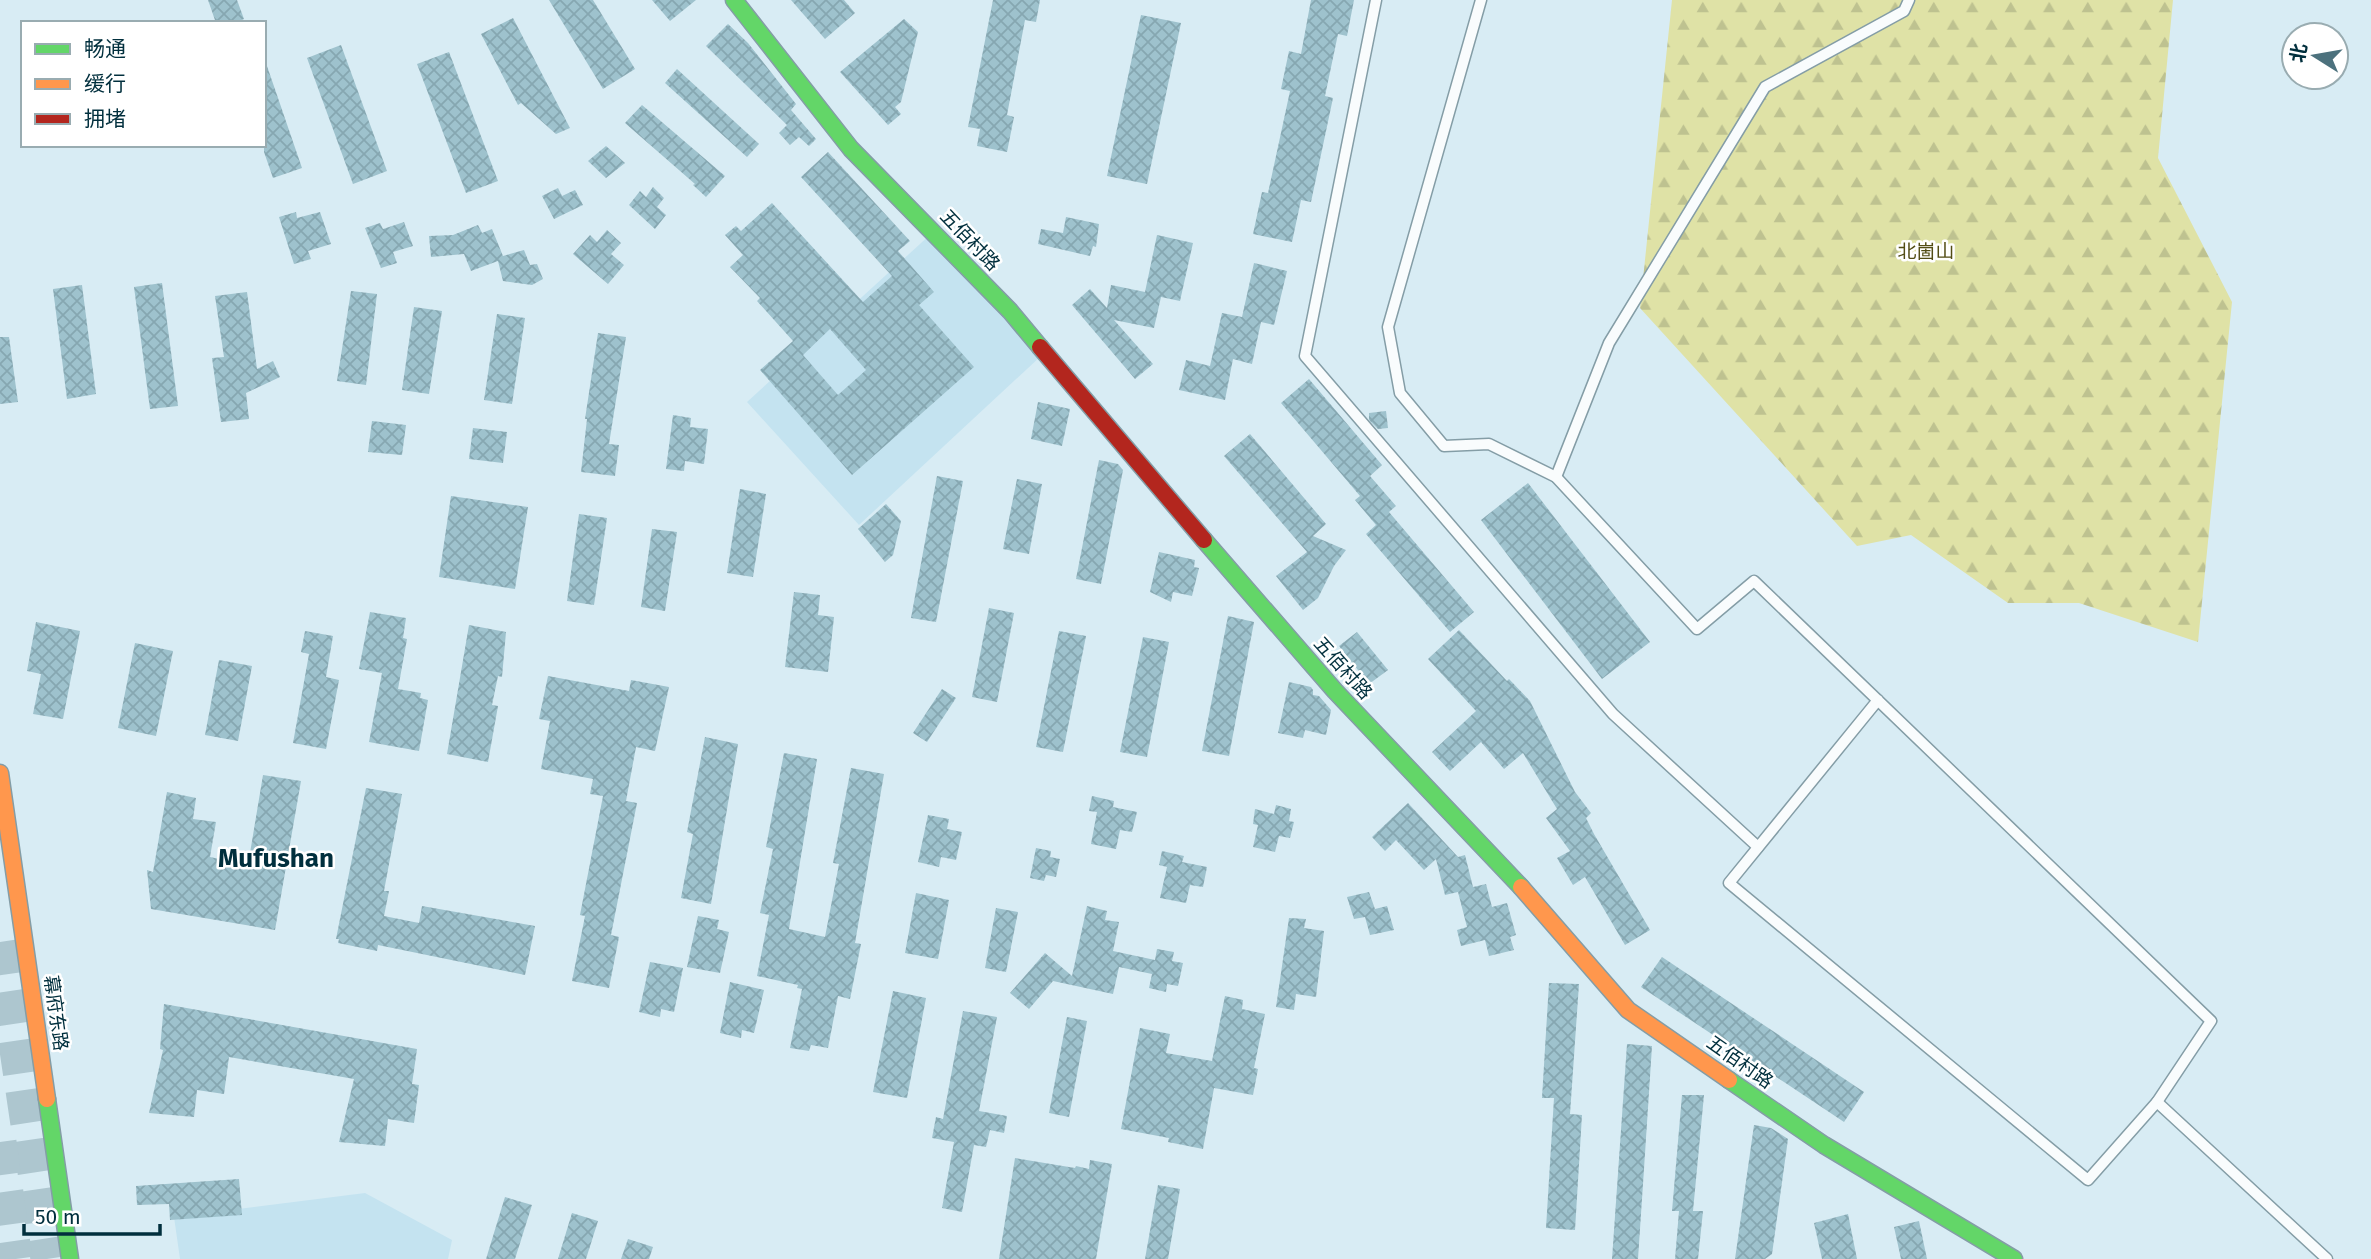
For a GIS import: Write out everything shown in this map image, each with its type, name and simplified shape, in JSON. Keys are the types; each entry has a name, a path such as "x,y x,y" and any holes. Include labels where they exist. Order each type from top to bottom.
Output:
{"street":[{"name":"五佰村路","path":"734,0 851,149 1010,311 1185,519 1335,691 1504,867 1628,1010 1824,1145 2014,1259"},
{"name":"幕府东路","path":"0,773 69,1259"}],"lane":[{"path":"1376,0 1305,356 1614,714 1758,847"},
{"path":"1481,0 1388,327 1400,393 1444,446 1489,444 1556,477 1698,629 1754,581 1878,700 2211,1021 2157,1102 2088,1180 1729,883 1878,700"},
{"path":"1556,477 1609,343 1765,87 1904,11 1909,0"},
{"path":"2157,1102 2327,1259"}],"shaded area":[{"path":"932,233 1041,356 859,525 747,402"},
{"path":"365,1193 452,1240 448,1259 180,1259 174,1217"}],"green space":[{"name":"北崮山","path":"1672,0 2173,0 2158,158 2232,302 2198,642 2079,603 2008,603 1911,535 1857,546 1640,308"}],"building":[{"path":"208,0 237,0 244,19 215,21"},
{"path":"549,0 593,0 635,69 603,89"},
{"path":"652,0 696,0 670,21"},
{"path":"791,0 844,0 855,13 825,39"},
{"path":"993,0 1040,0 1036,22 1025,20 1007,115 1014,117 1007,152 977,146 980,129 968,127"},
{"path":"1311,0 1354,0 1347,36 1338,34 1325,96 1333,98 1311,202 1301,200 1292,242 1253,234 1262,192 1268,193 1290,91 1281,89 1289,51 1301,54"},
{"path":"1141,15 1181,23 1147,184 1107,176"},
{"path":"513,18 570,128 556,134 521,103 518,105 481,34"},
{"path":"904,19 918,32 901,102 895,107 901,114 888,125 840,72"},
{"path":"728,24 748,43 796,104 791,110 816,139 809,146 799,137 790,145 779,133 787,125 706,46"},
{"path":"341,45 387,171 353,184 307,58"},
{"path":"449,52 498,181 466,193 417,64"},
{"path":"267,66 302,168 273,178 264,152"},
{"path":"677,69 759,144 747,157 665,83"},
{"path":"642,105 725,176 706,197 693,185 695,184 625,123"},
{"path":"606,146 625,163 606,178 588,161"},
{"path":"828,152 910,241 898,251 934,292 919,305 974,367 852,475 760,370 793,341 757,301 760,298 730,267 743,255 725,235 736,226 741,231 772,203 863,302 892,276 801,177","holes":["830,329 866,370 838,395 803,355"]},
{"path":"653,187 664,198 657,207 666,215 655,229 629,205 640,191 646,197"},
{"path":"558,188 562,196 575,190 583,205 554,219 542,196"},
{"path":"296,212 297,218 320,212 331,244 308,251 311,259 294,264 279,217"},
{"path":"1066,217 1099,224 1096,247 1093,246 1090,256 1038,244 1041,229 1063,233"},
{"path":"404,222 413,246 393,252 397,263 381,268 365,228 380,223 383,229"},
{"path":"478,225 482,233 492,229 503,256 524,250 530,265 537,264 543,279 532,285 503,281 498,261 471,271 464,254 431,257 429,236 453,235"},
{"path":"607,230 621,243 611,254 624,265 608,284 573,254 590,235 597,242"},
{"path":"1157,235 1193,243 1180,301 1161,297 1154,328 1114,320 1153,364 1135,379 1072,305 1090,289 1107,308 1111,285 1145,292"},
{"path":"1254,263 1287,271 1274,325 1261,322 1252,364 1233,359 1225,400 1179,390 1186,360 1210,366 1222,313 1242,317"},
{"path":"162,283 178,406 150,409 134,287"},
{"path":"82,285 96,394 67,399 53,289"},
{"path":"351,291 377,294 366,385 337,381"},
{"path":"247,292 257,369 273,361 280,377 246,393 249,419 221,422 212,358 224,357 215,296"},
{"path":"414,307 442,311 429,394 402,390"},
{"path":"497,314 525,318 512,404 484,400"},
{"path":"598,333 626,337 609,444 619,445 615,476 581,472 585,419"},
{"path":"0,337 9,337 18,402 0,404"},
{"path":"1309,379 1382,465 1370,476 1396,506 1389,512 1474,612 1450,632 1366,534 1376,525 1355,500 1360,496 1281,403"},
{"path":"1038,402 1070,409 1062,446 1031,439"},
{"path":"1386,411 1388,428 1378,429 1369,420 1369,413"},
{"path":"673,415 691,418 690,427 708,429 704,464 685,461 684,471 666,469"},
{"path":"372,421 406,425 402,455 368,452"},
{"path":"473,428 507,432 503,463 469,459"},
{"path":"1250,434 1326,524 1313,536 1346,550 1334,566 1318,598 1303,610 1276,576 1307,552 1224,456"},
{"path":"1099,460 1118,464 1123,470 1101,584 1076,579"},
{"path":"937,476 963,481 936,622 911,618"},
{"path":"1017,479 1042,484 1029,554 1003,549"},
{"path":"1528,483 1650,642 1602,679 1481,520"},
{"path":"740,489 766,494 753,577 727,573"},
{"path":"451,496 528,507 515,589 439,577"},
{"path":"886,504 901,521 893,555 885,562 858,529"},
{"path":"579,514 607,518 594,605 567,601"},
{"path":"652,529 677,532 665,611 641,607"},
{"path":"1159,552 1195,560 1194,567 1199,568 1192,596 1173,592 1171,602 1150,592"},
{"path":"794,592 820,595 818,615 834,617 828,672 785,667"},
{"path":"989,608 1014,613 997,702 972,697"},
{"path":"370,612 406,618 403,638 407,639 398,689 421,693 420,698 428,700 419,751 369,742 382,673 359,669"},
{"path":"1228,616 1254,622 1229,756 1202,751"},
{"path":"36,622 80,631 63,719 33,714 41,674 27,671"},
{"path":"469,625 506,632 502,677 498,676 492,705 498,706 488,762 447,754"},
{"path":"1459,630 1507,681 1509,679 1530,701 1575,792 1591,813 1586,818 1594,834 1650,930 1625,945 1585,877 1573,885 1557,858 1570,851 1546,818 1557,809 1523,753 1504,769 1481,742 1450,771 1432,752 1476,711 1428,659"},
{"path":"305,631 333,636 326,677 339,680 326,749 293,743 309,654 301,652"},
{"path":"1059,631 1086,636 1063,752 1036,747"},
{"path":"1357,632 1388,670 1369,684 1339,646"},
{"path":"1143,637 1169,642 1147,757 1120,752"},
{"path":"135,643 173,651 156,736 118,728"},
{"path":"219,660 252,666 238,741 205,735"},
{"path":"548,676 629,691 631,680 669,687 655,751 636,747 626,801 637,803 611,935 619,937 609,988 572,981 585,916 580,915 603,796 590,794 593,779 541,769 550,721 539,719"},
{"path":"1289,682 1311,687 1313,695 1319,696 1331,710 1326,735 1305,730 1303,738 1278,733"},
{"path":"942,689 956,698 927,742 913,733"},
{"path":"705,737 738,744 711,904 681,898 693,834 687,832"},
{"path":"784,753 817,759 789,929 825,937 839,864 833,863 851,768 884,774 855,943 861,944 850,999 838,996 828,1048 811,1045 809,1051 790,1048 802,989 797,988 798,985 757,976 769,915 760,913 773,849 766,847"},
{"path":"263,775 301,781 275,930 151,909 147,870 153,872 167,792 196,798 193,819 216,822 210,857 248,865"},
{"path":"366,788 402,794 384,891 389,891 384,916 419,923 422,906 535,926 525,975 378,945 377,951 338,943 339,939 336,939"},
{"path":"1092,796 1114,801 1113,807 1137,812 1132,832 1120,830 1116,849 1091,844 1097,812 1089,811"},
{"path":"1408,803 1458,857 1465,855 1473,887 1486,884 1492,907 1507,903 1516,935 1510,937 1514,950 1489,956 1485,940 1461,946 1457,930 1467,927 1458,892 1445,895 1436,859 1424,870 1396,840 1385,851 1372,837"},
{"path":"1276,805 1291,809 1289,821 1294,822 1290,838 1279,836 1275,852 1253,847 1258,825 1253,824 1255,809 1274,814"},
{"path":"928,815 949,819 947,829 962,832 956,860 941,857 939,867 918,862"},
{"path":"1036,848 1051,851 1050,857 1060,859 1056,877 1046,875 1044,881 1030,878"},
{"path":"1162,851 1184,856 1182,862 1207,867 1203,887 1190,885 1186,903 1160,898 1167,867 1159,865"},
{"path":"1369,892 1375,909 1387,906 1394,930 1370,935 1365,917 1354,919 1347,897"},
{"path":"916,893 949,900 938,959 905,953"},
{"path":"1087,906 1107,911 1105,920 1119,922 1113,951 1155,960 1157,949 1174,952 1172,961 1183,963 1178,986 1167,984 1166,992 1149,988 1152,974 1119,967 1113,994 1053,981 1029,1009 1010,993 1045,953 1072,976"},
{"path":"996,908 1018,912 1006,972 985,968"},
{"path":"698,916 719,920 717,929 729,932 720,973 687,967"},
{"path":"1289,918 1306,919 1304,928 1324,931 1316,997 1296,994 1294,1010 1276,1007"},
{"path":"1662,957 1864,1092 1844,1122 1641,987"},
{"path":"650,962 683,968 674,1012 661,1009 660,1017 639,1012"},
{"path":"730,982 764,990 754,1033 742,1030 741,1038 720,1033"},
{"path":"1549,983 1579,984 1570,1114 1582,1115 1575,1230 1546,1228 1554,1098 1542,1098"},
{"path":"893,991 926,998 907,1098 873,1092"},
{"path":"1225,996 1243,1000 1242,1009 1265,1014 1254,1068 1258,1069 1253,1095 1214,1088 1203,1149 1168,1142 1169,1138 1121,1129 1140,1028 1170,1034 1166,1053 1212,1061"},
{"path":"164,1004 417,1049 412,1084 419,1085 414,1123 388,1119 385,1146 339,1142 354,1079 229,1057 224,1094 197,1090 194,1117 149,1113 163,1050 160,1049"},
{"path":"963,1011 997,1017 979,1111 1007,1116 1004,1133 990,1130 986,1147 974,1145 962,1212 942,1208 954,1142 932,1138 936,1117 943,1119"},
{"path":"1067,1017 1087,1021 1069,1117 1049,1113"},
{"path":"1627,1044 1652,1046 1638,1259 1612,1259"},
{"path":"1682,1095 1704,1095 1693,1211 1703,1211 1698,1259 1675,1259 1679,1211 1672,1211"},
{"path":"1754,1125 1771,1128 1788,1139 1772,1254 1765,1259 1735,1259"},
{"path":"1015,1158 1089,1169 1090,1160 1112,1164 1096,1259 999,1259"},
{"path":"239,1179 242,1215 170,1220 169,1204 137,1205 136,1186"},
{"path":"1158,1185 1180,1189 1168,1259 1145,1259"},
{"path":"505,1197 532,1205 515,1259 486,1259"},
{"path":"572,1213 598,1221 586,1259 558,1259"},
{"path":"1848,1214 1857,1259 1822,1259 1814,1223"},
{"path":"1919,1221 1927,1259 1901,1259 1894,1227"},
{"path":"628,1239 653,1247 649,1259 621,1259"}],"tunnel":[{"path":"0,942 47,1259"},
{"path":"0,1142 16,1259"}],"traffic: fast":[{"path":"734,0 851,149 1010,311 1040,347"},
{"path":"1204,540 1335,691 1521,887"},
{"path":"1729,1080 1824,1145 2014,1259"},
{"path":"47,1099 70,1259"}],"traffic: slow":[{"path":"0,773 47,1099"},
{"path":"1521,887 1628,1010 1729,1080"}],"traffic: jam":[{"path":"1040,347 1204,540"}],"district":[{"name":"Mufushan","path":"276,858"}]}
